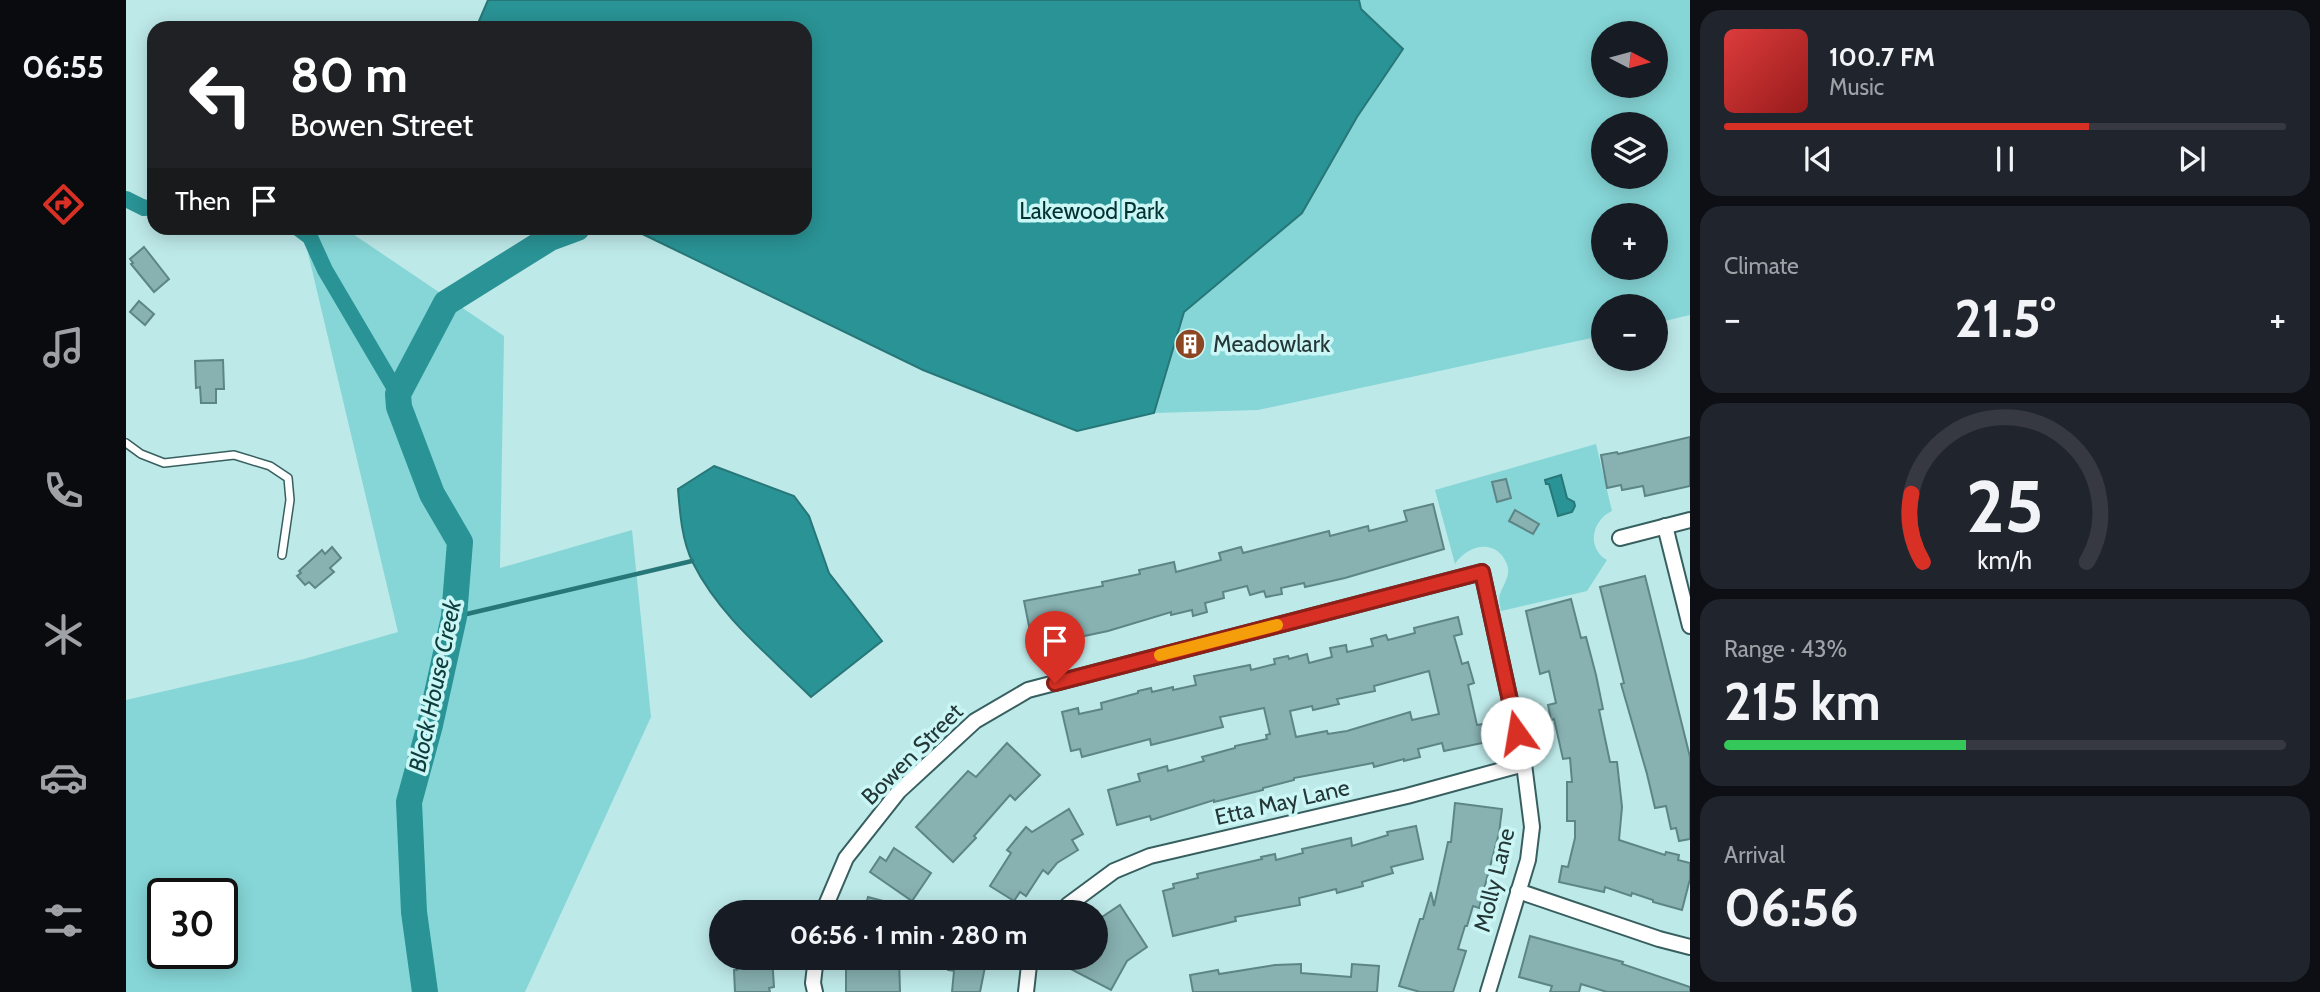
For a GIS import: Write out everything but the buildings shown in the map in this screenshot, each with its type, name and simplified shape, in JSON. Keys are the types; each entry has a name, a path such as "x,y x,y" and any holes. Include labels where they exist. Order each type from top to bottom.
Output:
{"street":[{"path":"1620,538 1690,520"},
{"path":"1665,526 1690,626"},
{"name":"Molly Lane","path":"1482,572 1524,764 1532,827 1528,860 1488,992"},
{"name":"Bowen Street","path":"828,900 846,858 900,791 975,721 1028,690 1482,572"},
{"name":"Etta May Lane","path":"1075,900 1114,871 1150,856 1407,796 1524,764"},
{"path":"1518,891 1690,947"},
{"path":"814,970 815,992"},
{"path":"1026,992 1028,970"}],"lane":[{"path":"126,443 141,454 164,463 234,455 270,466 288,478 290,500 282,555"}],"green space":[{"name":"Lakewood Park","path":"880,0 1690,0 1690,315 1668,320 1668,294 1591,294 1591,339 1258,410 1154,413 1077,431 923,370 811,235 812,207"},
{"path":"304,235 354,235 504,336 500,568 632,530 651,717 525,992 126,992 126,700 304,659 398,632"},
{"path":"1596,444 1612,511 1605,515 1596,527 1594,542 1600,555 1607,560 1587,591 1501,611 1499,598 1508,574 1506,562 1495,550 1481,547 1466,552 1455,564 1435,490"}],"shaded area":[{"path":"488,0 1359,0 1361,9 1403,49 1357,117 1302,213 1184,312 1154,413 1077,431 923,370 644,235 812,235 812,21 479,21"},
{"path":"714,466 794,496 809,516 829,573 882,641 811,697 731,618 704,583 689,555 682,527 678,489"},
{"path":"1561,475 1567,498 1574,502 1575,506 1572,512 1558,516 1549,484 1546,484 1545,480"}],"waterway":[{"path":"126,199 147,208"},
{"path":"307,235 398,394"},
{"name":"Block House Creek","path":"425,992 414,912 409,802 430,725 454,617 460,542 432,494 399,407 398,394 446,303 558,235"},
{"path":"454,617 692,561"}],"slow traffic":[{"path":"1160,655 1277,625"}],"place":[{"name":"Meadowlark","path":"1190,344"}],"route":[{"path":"1055,683 1482,572 1517,733"}]}
